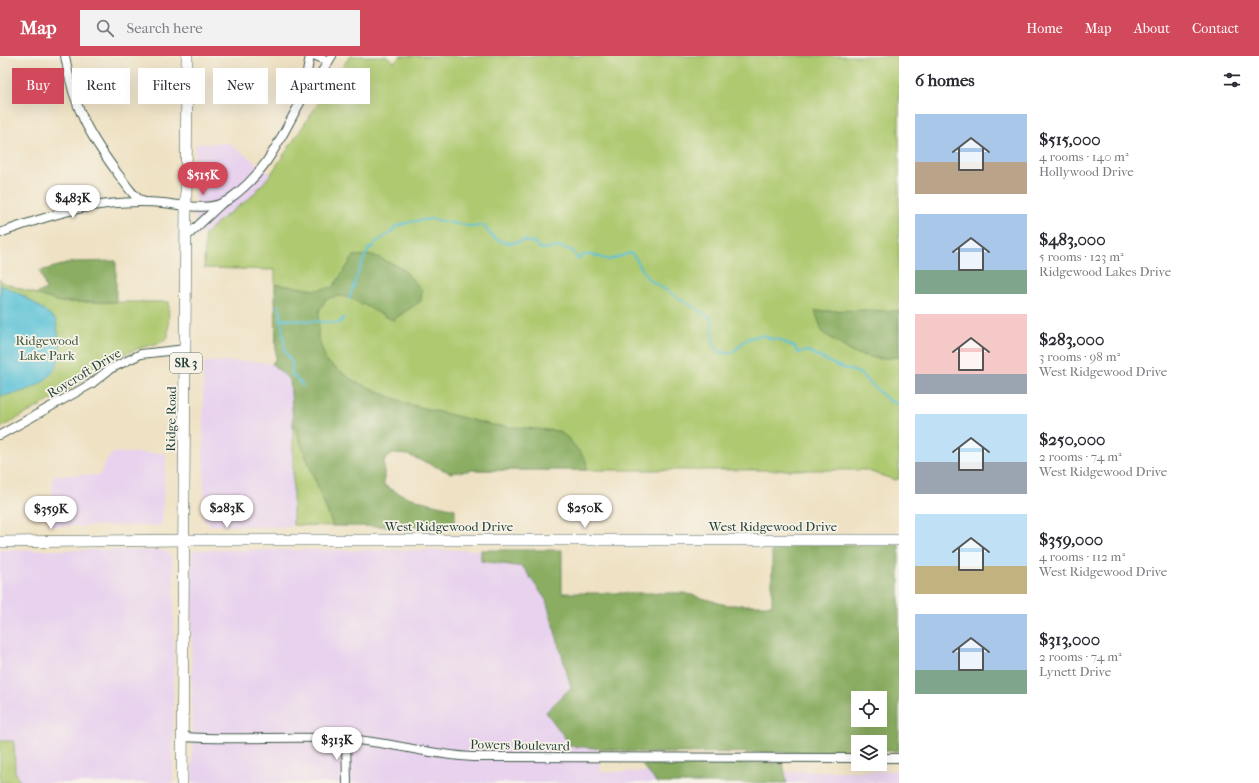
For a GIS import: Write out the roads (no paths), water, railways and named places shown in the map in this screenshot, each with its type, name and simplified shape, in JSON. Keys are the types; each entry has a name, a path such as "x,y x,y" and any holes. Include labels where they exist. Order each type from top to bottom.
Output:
{"main road":[{"name":"Ridge Road","path":"182,783 188,56"},
{"name":"West Ridgewood Drive","path":"0,542 184,540 899,540"}],"street":[{"path":"65,56 75,102 86,128 136,197 145,202"},
{"path":"308,68 310,56"},
{"path":"316,56 330,59 324,68"},
{"path":"186,237 242,188 269,159 299,104"},
{"path":"0,233 70,210 107,204 145,202 202,206 222,204"},
{"name":"Roycroft Drive","path":"0,435 91,384 110,369 141,354 186,349"},
{"name":"Powers Boulevard","path":"183,738 346,738 390,743 435,753 473,757 851,758"},
{"path":"346,738 347,783"},
{"path":"887,758 899,758"}],"water":[{"path":"0,285 22,295 56,320 60,348 59,359 55,369 48,377 31,388 21,392 0,396"}],"waterway":[{"path":"349,299 359,270 369,248 372,248 375,243 392,232 395,227 410,222 431,219 474,227 484,225 491,235 501,241 512,243 524,240 537,244 538,247 542,249 560,247 573,251 578,259 584,255 593,255 609,260 630,253 634,256 648,279 711,318 713,342 722,353 727,352 731,354 747,339 762,335 772,339 778,339 796,348 798,353 808,351 835,365 859,373 889,401 899,404"},
{"path":"277,305 281,312 281,319 339,323 344,318"},
{"path":"281,319 285,351 292,363 292,374 303,386"}],"park label":[{"name":"Ridgewood Lake Park","path":"47,348"}]}
